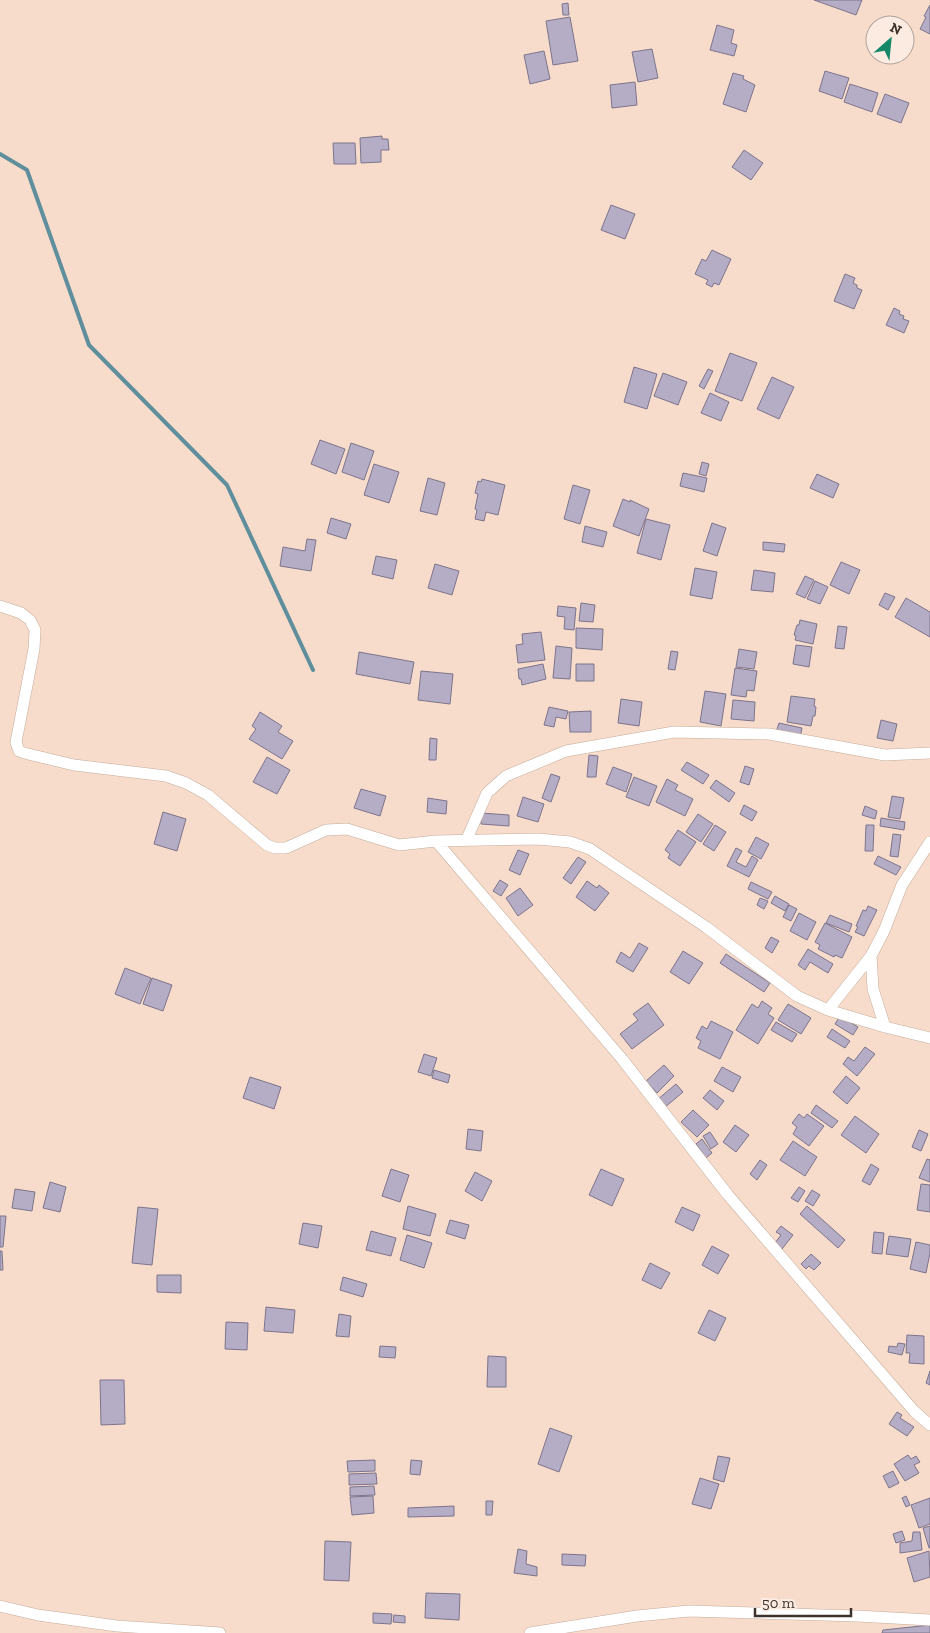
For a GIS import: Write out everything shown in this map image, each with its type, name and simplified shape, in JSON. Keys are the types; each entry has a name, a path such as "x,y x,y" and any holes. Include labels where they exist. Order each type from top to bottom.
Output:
{"street":[{"path":"0,606 21,613 30,620 35,630 34,649 16,742 19,750 31,755 74,765 166,776 208,795 267,844 276,848 286,848 326,830 347,830 399,844 436,841 553,840 570,842 590,849 706,927 797,996 828,1010 930,1038"},
{"path":"466,841 487,793 506,776 566,751 674,732 769,734 886,755 930,754"},
{"path":"436,841 622,1059 728,1195 914,1411 930,1425"},
{"path":"828,1010 871,956 884,931 902,885 930,842"},
{"path":"871,956 873,989 885,1027"},
{"path":"0,1606 38,1615 116,1626 220,1633"},
{"path":"530,1633 637,1616 690,1611 930,1620"}],"building":[{"path":"814,0 862,0 856,15"},
{"path":"568,3 569,15 563,15 562,4"},
{"path":"930,5 930,34 920,29"},
{"path":"570,17 578,61 553,65 546,21"},
{"path":"717,25 734,30 731,43 737,45 734,56 710,50"},
{"path":"652,49 658,78 638,82 632,52"},
{"path":"544,51 550,79 530,84 524,55"},
{"path":"825,71 849,78 842,99 819,91"},
{"path":"733,73 744,76 743,79 755,85 746,112 723,104"},
{"path":"635,82 637,105 612,108 610,85"},
{"path":"850,84 878,93 872,112 844,102"},
{"path":"885,94 909,103 901,123 877,114"},
{"path":"382,136 382,139 388,139 389,150 381,150 381,162 361,163 360,138"},
{"path":"333,143 355,143 356,164 334,164"},
{"path":"744,150 763,163 751,180 732,167"},
{"path":"611,205 635,214 625,239 601,230"},
{"path":"712,250 731,259 719,285 714,283 712,287 706,284 708,280 695,274 702,259 706,261"},
{"path":"845,274 855,278 853,283 862,290 854,309 834,301"},
{"path":"894,308 900,311 899,314 904,316 903,319 909,321 904,333 886,325"},
{"path":"730,353 757,363 742,401 715,391"},
{"path":"634,367 657,374 647,409 624,402"},
{"path":"708,369 713,371 704,389 699,386"},
{"path":"663,373 687,382 678,405 654,396"},
{"path":"772,377 794,387 779,419 757,409"},
{"path":"710,393 729,402 721,421 701,413"},
{"path":"320,440 345,449 336,474 311,464"},
{"path":"351,443 374,451 364,480 342,472"},
{"path":"702,462 709,464 706,476 699,474"},
{"path":"374,464 399,472 389,503 364,495"},
{"path":"683,473 707,478 704,492 680,486"},
{"path":"817,474 839,484 833,498 810,488"},
{"path":"428,478 445,483 437,515 420,511"},
{"path":"482,479 505,485 498,515 486,512 484,521 475,519 478,494 475,493 478,481 481,482"},
{"path":"573,485 590,490 580,524 564,519"},
{"path":"623,499 630,502 630,500 649,509 639,536 613,526"},
{"path":"331,518 351,524 346,539 327,533"},
{"path":"646,519 670,525 661,560 637,553"},
{"path":"712,523 726,528 717,556 703,551"},
{"path":"585,526 607,532 603,547 582,542"},
{"path":"307,539 316,540 311,571 280,566 283,547 305,551"},
{"path":"763,542 785,544 784,552 763,550"},
{"path":"376,556 397,560 393,579 372,574"},
{"path":"841,562 860,570 849,594 830,585"},
{"path":"435,564 459,571 452,595 428,588"},
{"path":"695,568 717,572 712,599 690,595"},
{"path":"754,570 775,573 773,592 751,590"},
{"path":"805,576 814,580 805,598 796,594"},
{"path":"815,581 828,587 820,604 807,599"},
{"path":"885,593 895,597 888,610 879,605"},
{"path":"906,598 930,612 930,637 895,617"},
{"path":"581,603 595,605 593,622 579,621"},
{"path":"558,606 576,608 574,630 564,629 565,617 557,616"},
{"path":"800,620 817,624 813,644 795,640 796,636 794,635"},
{"path":"838,626 847,627 844,649 835,648"},
{"path":"576,628 603,629 602,650 576,648"},
{"path":"541,632 545,660 518,663 516,645 523,644 522,634"},
{"path":"796,645 812,647 809,667 793,664"},
{"path":"556,646 572,648 570,679 553,678"},
{"path":"739,649 757,652 754,669 736,667"},
{"path":"671,651 678,652 675,670 668,669"},
{"path":"359,652 414,662 410,684 356,674"},
{"path":"543,664 546,679 522,685 518,669"},
{"path":"576,664 594,664 594,681 576,681"},
{"path":"735,668 757,671 754,691 747,690 746,697 731,695"},
{"path":"421,671 453,674 450,704 418,700"},
{"path":"705,691 726,694 721,726 700,722"},
{"path":"791,696 815,699 815,716 813,716 811,726 787,722"},
{"path":"621,699 642,702 639,726 618,723"},
{"path":"733,700 755,702 754,721 731,719"},
{"path":"549,707 568,711 566,719 556,717 554,727 544,725"},
{"path":"591,711 591,732 570,732 569,712"},
{"path":"260,712 282,726 278,732 293,741 282,759 249,739 256,729 252,726"},
{"path":"881,720 897,724 893,741 877,738"},
{"path":"779,723 802,728 800,738 776,732"},
{"path":"430,738 437,739 436,760 429,760"},
{"path":"589,755 598,756 596,777 587,777"},
{"path":"267,757 290,770 277,794 253,782"},
{"path":"687,762 709,775 703,784 681,770"},
{"path":"745,766 754,769 749,785 740,782"},
{"path":"613,767 632,774 626,792 606,784"},
{"path":"551,774 560,777 551,802 542,798"},
{"path":"634,777 657,786 649,806 626,797"},
{"path":"667,779 678,785 675,790 693,799 685,816 656,802"},
{"path":"716,780 735,793 729,802 710,788"},
{"path":"361,789 386,796 380,816 354,808"},
{"path":"892,796 904,798 900,819 888,817"},
{"path":"523,797 544,804 538,822 517,816"},
{"path":"428,798 447,801 446,814 427,812"},
{"path":"744,805 757,812 752,821 740,814"},
{"path":"865,806 877,811 875,819 862,815"},
{"path":"163,812 186,819 177,851 154,844"},
{"path":"481,813 509,815 509,826 481,824"},
{"path":"698,814 713,824 701,842 686,832"},
{"path":"881,818 905,822 904,830 880,826"},
{"path":"715,825 726,832 714,851 703,844"},
{"path":"866,825 874,825 873,851 865,851"},
{"path":"678,830 696,842 680,866 668,858 670,854 665,850"},
{"path":"893,834 901,835 898,857 890,856"},
{"path":"756,837 769,844 761,859 748,852"},
{"path":"736,848 742,851 736,862 746,867 752,856 758,860 749,877 727,866"},
{"path":"518,850 529,854 520,875 509,870"},
{"path":"878,856 901,867 896,875 874,864"},
{"path":"578,857 586,862 571,884 563,878"},
{"path":"500,880 508,885 501,896 493,891"},
{"path":"587,881 597,888 599,885 609,893 595,911 576,897"},
{"path":"751,882 772,892 768,899 748,889"},
{"path":"520,888 533,905 518,916 506,898"},
{"path":"775,896 789,904 785,911 771,903"},
{"path":"760,898 768,901 764,909 757,905"},
{"path":"789,905 797,909 791,921 783,917"},
{"path":"868,906 877,910 864,936 855,932 863,910 866,911"},
{"path":"799,913 816,922 807,940 790,931"},
{"path":"830,915 852,924 849,932 826,923"},
{"path":"825,923 852,937 842,958 835,955 834,957 818,949 820,945 815,942"},
{"path":"771,937 779,941 772,953 765,948"},
{"path":"639,943 648,948 633,972 616,962 621,952 630,958"},
{"path":"808,949 833,964 828,973 810,962 805,970 798,965"},
{"path":"683,951 703,963 689,984 670,972"},
{"path":"726,954 770,983 764,992 720,963"},
{"path":"125,968 151,978 140,1004 115,994"},
{"path":"152,978 172,985 163,1011 143,1004"},
{"path":"762,1001 772,1008 768,1014 774,1018 758,1044 736,1030 752,1004 758,1008"},
{"path":"648,1003 664,1025 632,1049 620,1034 638,1020 633,1014"},
{"path":"788,1004 811,1018 801,1034 778,1020"},
{"path":"840,1016 858,1027 853,1035 835,1024"},
{"path":"711,1021 733,1032 720,1059 698,1048 701,1041 696,1038 702,1026 707,1029"},
{"path":"776,1022 797,1034 792,1042 771,1030"},
{"path":"832,1029 850,1041 845,1048 827,1037"},
{"path":"865,1047 875,1054 857,1076 843,1064 848,1057 854,1061"},
{"path":"424,1054 437,1058 431,1076 418,1072"},
{"path":"664,1065 674,1076 657,1093 646,1081"},
{"path":"722,1067 741,1077 733,1092 714,1081"},
{"path":"434,1070 450,1075 448,1083 432,1078"},
{"path":"846,1076 860,1088 847,1104 833,1092"},
{"path":"250,1077 281,1087 274,1109 243,1098"},
{"path":"676,1084 683,1092 664,1108 657,1100"},
{"path":"710,1090 724,1101 717,1110 703,1098"},
{"path":"816,1105 838,1121 832,1128 811,1113"},
{"path":"693,1110 709,1125 697,1137 681,1122"},
{"path":"799,1114 804,1118 807,1114 824,1126 809,1146 793,1134 797,1127 792,1123"},
{"path":"855,1116 879,1134 866,1153 841,1135"},
{"path":"735,1125 749,1135 736,1152 723,1142"},
{"path":"468,1129 483,1131 481,1151 466,1149"},
{"path":"919,1130 928,1134 921,1151 912,1147"},
{"path":"710,1132 718,1144 711,1149 703,1136"},
{"path":"702,1139 712,1153 706,1158 696,1144"},
{"path":"793,1141 817,1157 805,1176 780,1160"},
{"path":"927,1159 930,1160 930,1182 919,1178"},
{"path":"760,1160 767,1165 757,1180 750,1174"},
{"path":"871,1164 879,1169 870,1185 862,1181"},
{"path":"391,1169 409,1175 400,1202 382,1196"},
{"path":"601,1169 624,1179 612,1206 589,1195"},
{"path":"475,1172 492,1181 482,1201 465,1191"},
{"path":"50,1182 66,1187 60,1212 43,1208"},
{"path":"921,1184 930,1185 930,1212 917,1210"},
{"path":"799,1187 805,1191 798,1202 791,1198"},
{"path":"15,1189 35,1192 32,1211 12,1208"},
{"path":"812,1190 820,1195 813,1206 805,1201"},
{"path":"408,1206 436,1214 430,1236 403,1229"},
{"path":"807,1206 845,1240 838,1248 800,1214"},
{"path":"138,1207 158,1209 152,1265 132,1263"},
{"path":"682,1207 700,1215 693,1231 675,1222"},
{"path":"0,1216 6,1216 3,1247 0,1247"},
{"path":"450,1220 469,1225 465,1239 446,1233"},
{"path":"303,1223 322,1226 318,1248 299,1244"},
{"path":"781,1226 793,1235 782,1249 775,1243 781,1235 776,1232"},
{"path":"371,1231 396,1238 391,1256 366,1250"},
{"path":"874,1232 884,1233 882,1254 872,1253"},
{"path":"407,1235 432,1243 424,1268 400,1260"},
{"path":"889,1236 911,1239 908,1257 886,1254"},
{"path":"916,1242 930,1245 926,1273 910,1269"},
{"path":"712,1246 729,1255 718,1274 702,1265"},
{"path":"0,1251 2,1251 3,1270 0,1270"},
{"path":"811,1254 821,1263 814,1270 809,1266 806,1269 801,1264"},
{"path":"650,1263 670,1273 661,1289 642,1280"},
{"path":"157,1275 181,1275 181,1293 157,1292"},
{"path":"343,1277 367,1284 363,1297 340,1290"},
{"path":"266,1307 295,1310 293,1333 264,1331"},
{"path":"709,1310 726,1318 715,1341 698,1333"},
{"path":"339,1314 351,1316 349,1337 336,1336"},
{"path":"226,1322 248,1323 247,1350 225,1349"},
{"path":"907,1335 924,1336 924,1364 909,1363 910,1353 906,1353"},
{"path":"898,1343 905,1344 902,1355 888,1352 889,1346 897,1347"},
{"path":"380,1346 396,1347 395,1358 379,1357"},
{"path":"488,1356 506,1357 506,1387 487,1387"},
{"path":"930,1371 930,1385 926,1383"},
{"path":"100,1380 124,1380 125,1424 101,1425"},
{"path":"897,1412 902,1415 900,1418 914,1427 907,1436 889,1424"},
{"path":"550,1428 572,1436 559,1472 538,1464"},
{"path":"908,1455 911,1459 916,1456 920,1462 914,1465 919,1473 905,1481 894,1464"},
{"path":"718,1456 730,1458 724,1482 713,1479"},
{"path":"375,1460 375,1471 348,1472 347,1461"},
{"path":"411,1460 422,1461 420,1475 410,1474"},
{"path":"893,1471 899,1483 889,1488 883,1476"},
{"path":"376,1473 377,1484 349,1485 349,1474"},
{"path":"700,1478 719,1484 711,1509 692,1504"},
{"path":"374,1486 375,1495 350,1496 350,1487"},
{"path":"373,1496 374,1513 352,1515 350,1497"},
{"path":"906,1496 910,1505 906,1507 902,1498"},
{"path":"930,1498 930,1524 919,1528 911,1505"},
{"path":"486,1501 493,1501 492,1515 486,1515"},
{"path":"454,1506 454,1516 408,1517 408,1508"},
{"path":"930,1526 930,1548 929,1548 923,1528"},
{"path":"902,1531 905,1540 896,1543 893,1534"},
{"path":"913,1532 920,1532 922,1550 900,1553 900,1543 912,1541"},
{"path":"325,1541 351,1542 349,1581 324,1580"},
{"path":"518,1549 527,1551 526,1564 537,1567 537,1576 514,1573"},
{"path":"929,1551 930,1577 914,1582 907,1558"},
{"path":"562,1554 586,1555 585,1566 562,1565"},
{"path":"426,1593 460,1594 459,1620 425,1618"},
{"path":"373,1613 392,1614 391,1624 373,1623"},
{"path":"394,1615 405,1616 405,1623 393,1622"},
{"path":"930,1625 930,1633 882,1633 883,1630"}],"waterway":[{"path":"0,154 27,170 89,345 227,485 313,670"}]}
